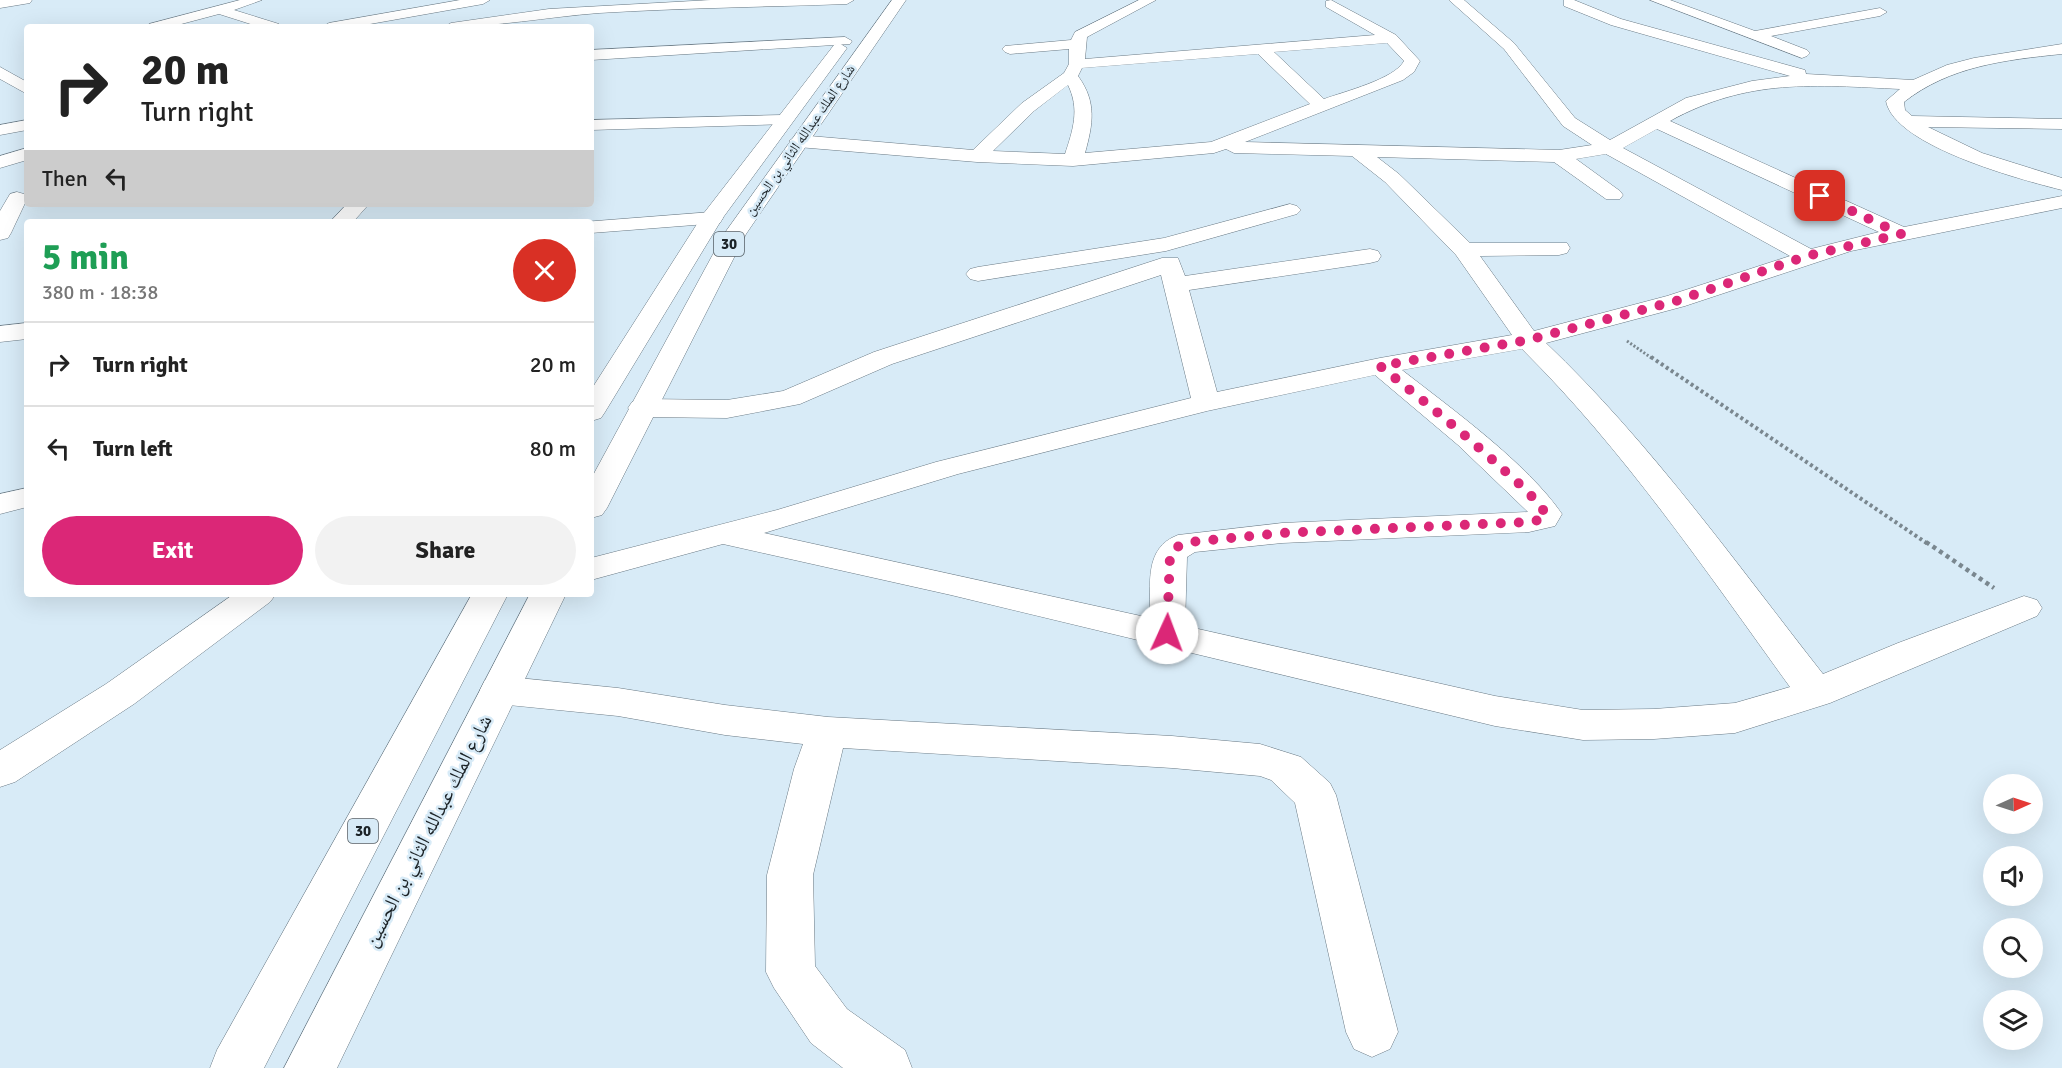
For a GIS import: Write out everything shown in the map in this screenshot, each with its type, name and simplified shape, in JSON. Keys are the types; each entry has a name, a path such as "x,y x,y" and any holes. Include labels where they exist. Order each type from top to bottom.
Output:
{"street":[{"path":"0,4 25,0"},
{"path":"343,24 449,2 483,0"},
{"path":"577,24 613,0"},
{"path":"469,24 511,17 596,10 848,0"},
{"name":"شارع الملك عبدالله الثاني بن الحسين","path":"594,502 735,234 798,141 878,0"},
{"name":"شارع الملك عبدالله الثاني بن الحسين","path":"594,407 712,218 783,120 864,28 898,0"},
{"path":"1127,0 1147,1"},
{"path":"1456,0 1509,46 1569,122 1609,148 1807,256"},
{"path":"1657,0 1753,36 1825,67"},
{"path":"165,24 247,1"},
{"path":"1073,160 1085,114 1082,90 1073,70 1080,35 1147,1"},
{"path":"1569,3 1616,22 1903,85 1965,65 2062,49"},
{"path":"1214,147 1397,77 1408,69 1412,61 1409,54 1391,38 1331,4"},
{"path":"218,9 265,24"},
{"path":"1753,36 1880,12"},
{"path":"594,55 864,28"},
{"path":"977,156 1028,107 1073,70 1261,48 1391,38"},
{"path":"1010,49 1077,44"},
{"path":"1261,48 1321,106"},
{"path":"0,70 18,64"},
{"path":"798,141 977,156 1073,160 1214,147 1356,149 1488,156 1559,156 1609,148 1692,102 1726,91 1782,81 1825,67"},
{"path":"0,70 24,88"},
{"path":"1903,85 1895,101 1897,112 1906,121 1971,155 2062,184"},
{"path":"594,125 783,120"},
{"path":"0,121 24,124"},
{"path":"1906,121 2062,124"},
{"path":"1657,122 1901,234"},
{"path":"0,130 24,125"},
{"path":"1356,149 1392,178 1464,250 1528,340 1567,378 1622,442 1816,693"},
{"path":"0,162 24,155"},
{"path":"1559,156 1613,195"},
{"path":"0,233 15,198"},
{"path":"594,568 725,534 947,468 1206,403 1380,366 1528,340 1676,301 1807,256 1901,234 2062,202"},
{"path":"344,219 356,207"},
{"path":"642,408 727,409 790,398 883,358 1171,265 1290,210"},
{"path":"594,226 712,218"},
{"path":"1464,250 1559,248"},
{"path":"978,274 1370,256"},
{"path":"1171,265 1206,403"},
{"path":"0,334 24,331"},
{"path":"1167,633 1170,555 1177,547 1191,542 1282,533 1529,522 1544,519 1546,514 1541,507 1510,476 1457,427 1380,366"},
{"path":"0,504 24,498"},
{"path":"725,534 1167,633 1495,711 1583,724 1654,724 1735,718 1816,693 1911,652 2024,608"},
{"path":"0,771 120,694 254,597"},
{"name":"30","path":"236,1068 488,597"},
{"name":"شارع الملك عبدالله الثاني بن الحسين","path":"310,1068 546,597"},
{"path":"499,690 618,702 725,720 828,732 1172,752 1260,760 1286,768 1315,795 1372,1032"},
{"path":"828,732 815,769 790,875 791,972 829,1026 886,1068"}],"path":[{"path":"1599,322 2024,608"}],"route":[{"path":"1167,633 1170,555 1177,547 1191,542 1282,533 1529,522 1544,519 1546,514 1541,507 1510,476 1457,427 1380,366 1528,340 1676,301 1807,256 1846,245 1901,234 1820,196"}]}
